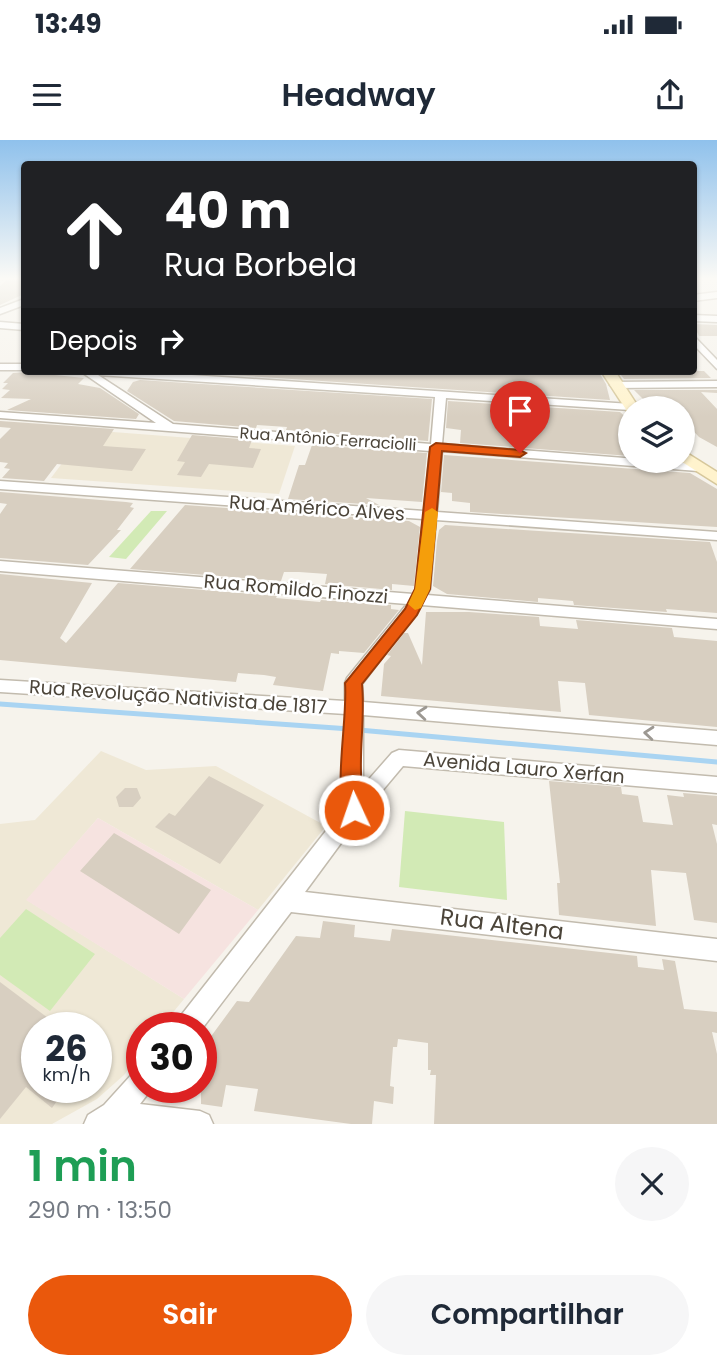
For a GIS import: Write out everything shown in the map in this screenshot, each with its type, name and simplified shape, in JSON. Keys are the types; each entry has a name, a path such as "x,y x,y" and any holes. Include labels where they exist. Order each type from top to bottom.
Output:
{"main road":[{"path":"610,375 623,396"},
{"path":"695,465 717,479"}],"street":[{"path":"0,326 21,327"},
{"path":"697,342 717,346"},
{"path":"697,343 717,366"},
{"path":"0,367 21,367"},
{"path":"91,375 169,427"},
{"path":"147,375 618,406"},
{"path":"615,385 717,384"},
{"path":"200,1012 354,810 351,771 356,708 353,683 418,600 423,589 432,515 441,394"},
{"name":"Rua Antônio Ferraciolli","path":"0,415 698,467"},
{"name":"Rua Américo Alves","path":"0,485 717,536"},
{"name":"Rua Romildo Finozzi","path":"0,566 717,624"},
{"name":"Rua Revolução Nativista de 1817","path":"0,686 356,708"},
{"path":"356,708 717,738"},
{"name":"Avenida Lauro Xerfan","path":"354,810 399,758 717,785"},
{"name":"Rua Altena","path":"286,901 717,950"},
{"path":"105,1119 126,1098"},
{"path":"105,1119 200,1124"}],"shaded area":[{"path":"87,430 295,446 279,494 51,478"},
{"path":"101,751 146,770 216,766 326,826 258,910 98,818 27,900 184,999 173,1012 126,1012 126,1072 112,1086 112,1012 21,1012 21,1103 90,1103 52,1124 0,1124 0,824 35,820"},
{"path":"98,818 258,910 184,999 26,900"}],"green space":[{"path":"151,511 167,511 126,559 109,557"},
{"path":"405,811 504,822 507,900 399,887"},
{"path":"26,909 95,954 50,1011 0,975 0,938"}],"building":[{"path":"697,325 717,325 717,336 699,336"},
{"path":"697,371 704,371 711,378 624,379 621,375 697,375"},
{"path":"13,373 84,378 78,384 100,388 139,414 136,419 7,410 31,399 1,398 10,390 2,389 8,383 3,383"},
{"path":"232,375 600,375 610,400"},
{"path":"140,380 432,399 428,441 286,430 287,427 257,425 256,428 174,421 127,391 133,382"},
{"path":"634,390 717,390 717,393 701,392 717,409 717,447 695,433 695,396 640,396"},
{"path":"448,401 618,412 618,455 460,443 461,430 446,428"},
{"path":"0,421 114,429 103,446 146,449 132,471 57,464 44,481 2,478 10,469 4,468 8,463 0,462 0,439 11,428 0,427"},
{"path":"192,435 252,440 249,448 261,449 253,468 209,464 201,477 177,475 185,462 177,461"},
{"path":"312,445 427,453 422,502 366,498 379,505 288,499 299,465 305,465"},
{"path":"444,455 618,468 618,473 690,473 717,489 717,527 470,512 470,503 452,501 452,493 441,492"},
{"path":"0,492 126,502 133,503 130,507 134,508 117,530 121,530 88,565 0,558 0,514 7,504 0,503"},
{"path":"185,505 409,521 420,527 414,586 392,584 392,590 325,584 327,574 299,572 284,572 281,581 130,569"},
{"path":"445,525 710,542 717,562 717,613 666,609 667,612 574,605 573,601 538,598 538,602 447,594 433,586 439,530"},
{"path":"0,574 92,583 60,638 66,643 118,583 320,602 391,605 391,609 399,610 364,653 331,653 323,691 273,685 276,677 264,675 238,673 236,682 0,660"},
{"path":"426,612 539,617 540,626 578,629 576,620 672,628 674,637 717,641 717,727 589,715 585,683 558,681 561,712 381,696 384,664 391,656 387,655 404,633 408,633 422,665"},
{"path":"209,776 264,805 220,864 155,827 169,813 175,816"},
{"path":"549,781 621,787 622,794 638,796 643,822 673,825 667,795 684,797 683,793 717,796 717,825 712,824 717,844 717,923 694,920 686,873 651,870 656,926 559,915 557,883 560,883"},
{"path":"125,788 137,788 141,798 133,807 119,807 116,797"},
{"path":"114,833 211,890 179,934 80,871"},
{"path":"323,921 355,925 354,937 390,941 392,929 637,956 638,967 664,970 662,959 675,961 684,1009 717,1012 717,1033 712,1032 717,1054 717,1124 434,1124 436,1075 430,1075 431,1070 428,1070 428,1043 398,1039 397,1047 393,1047 390,1086 394,1087 393,1104 374,1101 372,1124 351,1124 254,1111 258,1089 226,1085 222,1107 201,1104 217,1103 217,1028 237,1001 249,1002 296,936 320,938"},
{"path":"0,982 40,1012 21,1012 21,1093 0,1119"}],"waterway":[{"path":"0,704 350,729"},
{"path":"359,730 717,762"}],"slow traffic":[{"path":"415,604 423,589 432,512"}],"route":[{"path":"354,810 351,771 356,708 353,683 411,611 423,589 432,515 436,447 520,453"}]}
